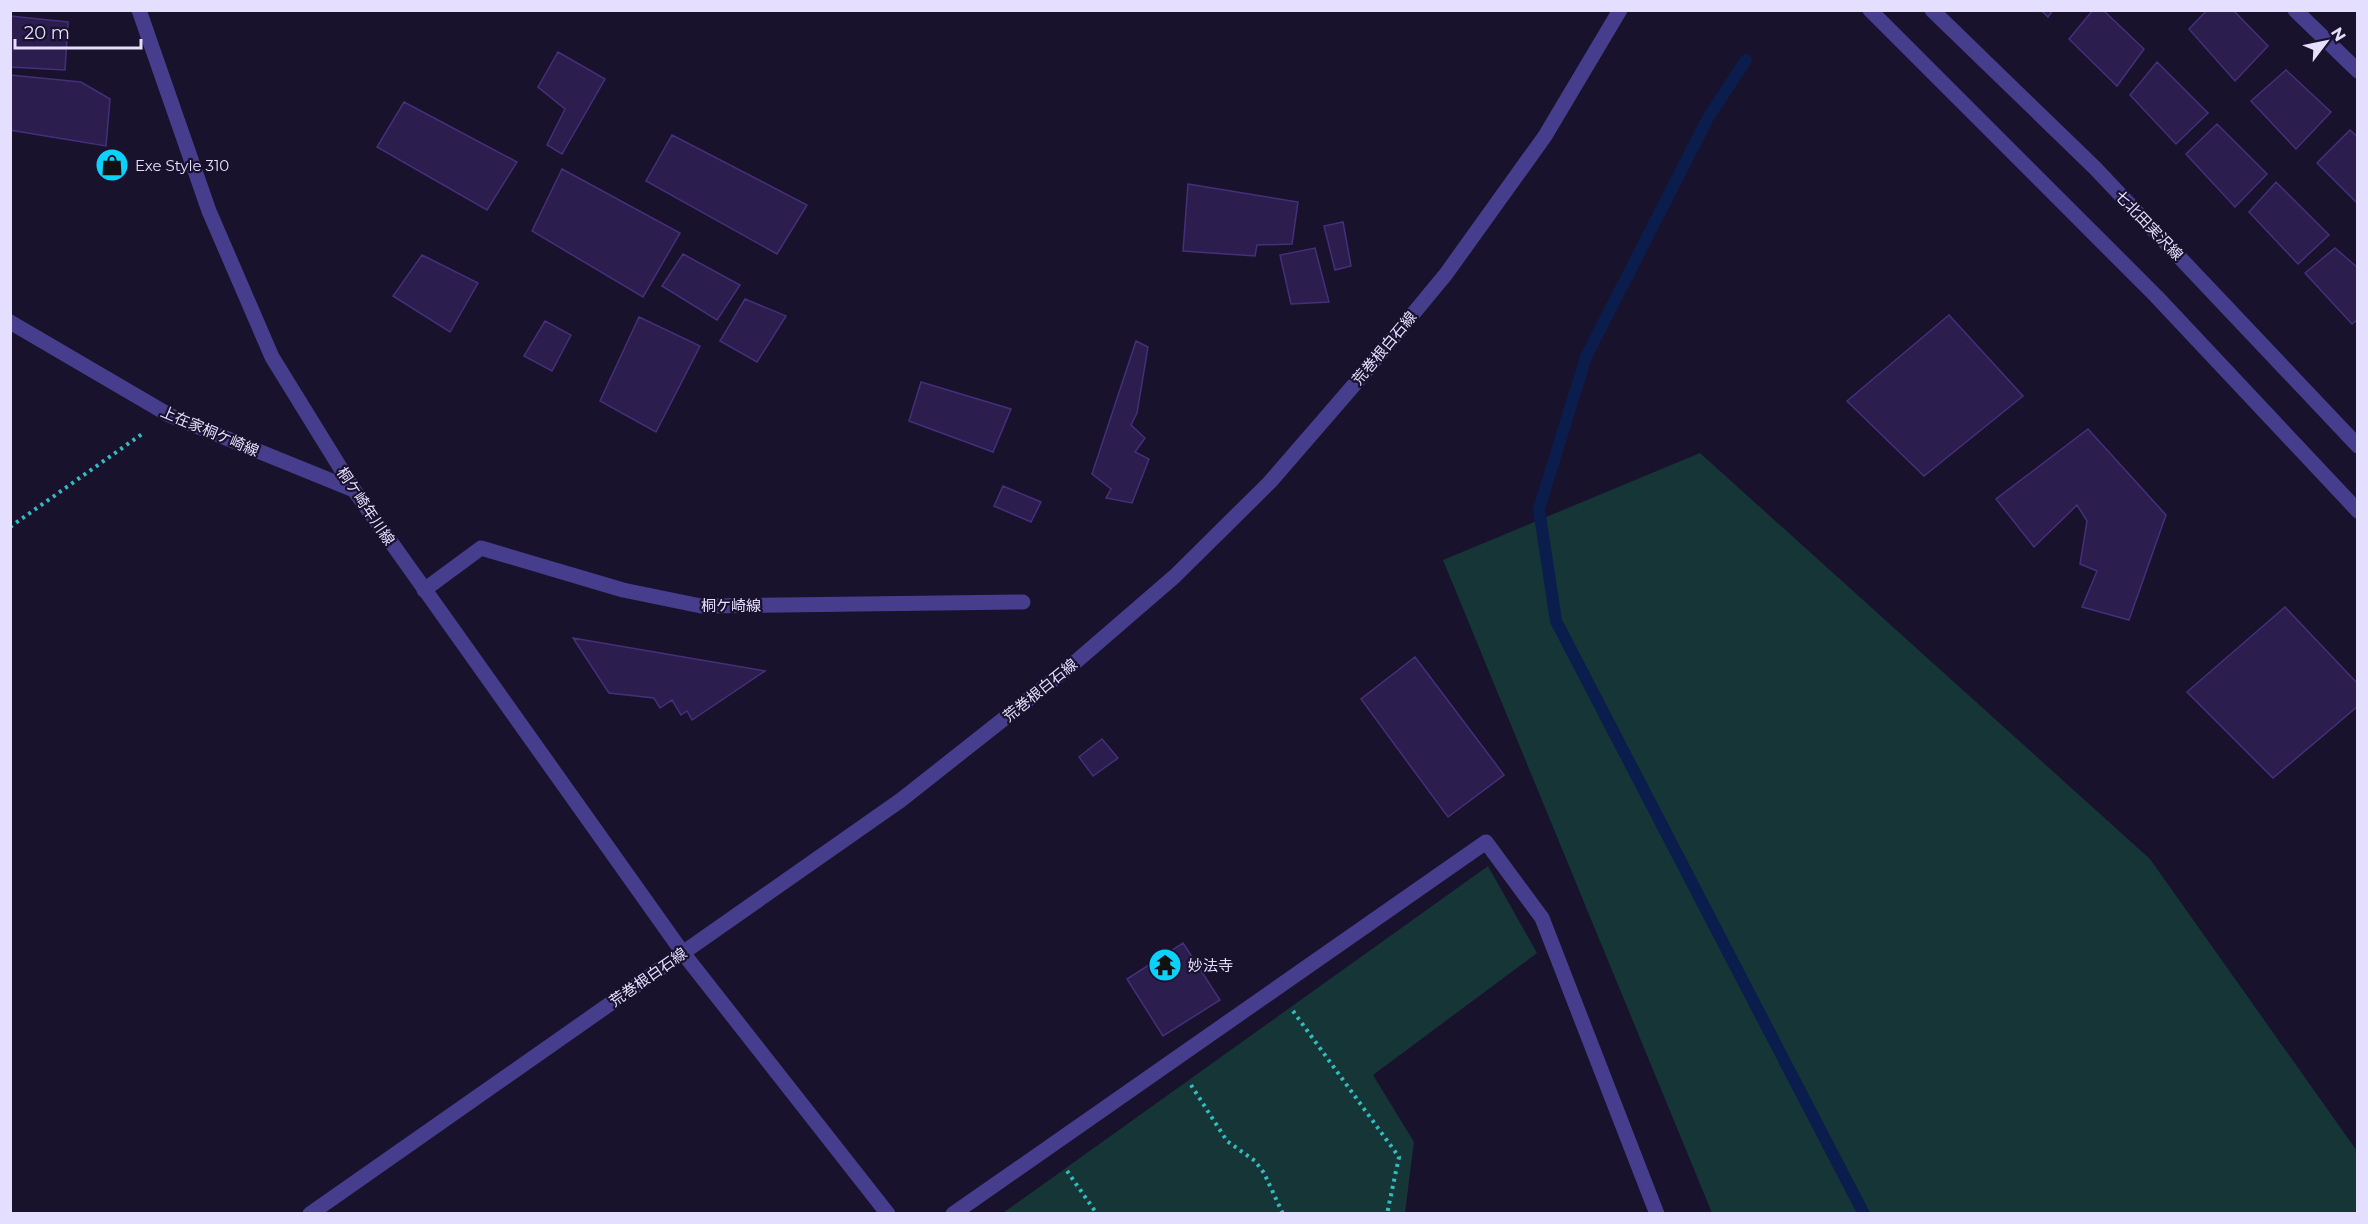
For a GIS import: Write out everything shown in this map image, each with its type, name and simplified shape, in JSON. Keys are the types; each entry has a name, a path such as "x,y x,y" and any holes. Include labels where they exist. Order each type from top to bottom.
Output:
{"street":[{"name":"桐ケ崎年川線","path":"139,10 209,211 272,357 354,490 682,953 888,1214"},
{"name":"荒巻根白石線","path":"310,1214 901,800 1072,665 1175,576 1270,482 1446,274 1545,136 1620,10"},
{"path":"1870,10 2156,296 2358,512"},
{"name":"七北田実沢線","path":"1932,10 2095,168 2358,446"},
{"path":"2295,10 2358,71"},
{"name":"上在家桐ケ崎線","path":"10,322 169,415 354,490"},
{"name":"桐ケ崎線","path":"424,590 482,548 622,590 701,606 1023,602"},
{"path":"953,1214 1486,842 1542,918 1657,1214"}],"path":[{"path":"10,527 169,415"},
{"path":"1277,988 1399,1157 1388,1214"},
{"path":"1171,1061 1194,1089 1227,1141 1255,1161 1264,1173 1283,1214"},
{"path":"1049,1146 1097,1214"}],"green space":[{"path":"1700,453 2150,859 2357,1151 2357,1213 1712,1213 1443,560"},
{"path":"1488,866 1537,953 1373,1075 1414,1142 1405,1213 1003,1213"}],"building":[{"path":"2041,10 2053,10 2048,17"},
{"path":"2093,10 2103,10 2144,49 2117,86 2069,39"},
{"path":"2207,10 2233,10 2268,46 2235,81 2189,29"},
{"path":"10,16 68,22 65,70 10,67"},
{"path":"558,52 605,79 562,154 547,145 565,109 538,87"},
{"path":"2157,62 2208,113 2176,144 2130,95"},
{"path":"2286,70 2331,112 2296,149 2251,101"},
{"path":"10,75 81,82 110,99 106,146 10,130"},
{"path":"404,102 517,162 487,210 377,147"},
{"path":"2217,124 2267,174 2235,207 2186,154"},
{"path":"2350,130 2358,137 2358,204 2317,163"},
{"path":"672,135 807,205 777,254 646,181"},
{"path":"562,169 680,233 643,297 532,231"},
{"path":"2276,182 2329,235 2298,264 2249,212"},
{"path":"1188,184 1298,202 1292,244 1257,245 1255,256 1183,251"},
{"path":"1343,222 1351,266 1335,270 1324,226"},
{"path":"1315,248 1329,302 1291,304 1280,255"},
{"path":"2335,248 2358,268 2358,319 2352,324 2305,273"},
{"path":"683,254 740,285 717,320 662,286"},
{"path":"422,255 478,283 450,332 393,296"},
{"path":"745,299 786,316 757,362 720,341"},
{"path":"1949,315 2023,396 1924,476 1847,401"},
{"path":"639,317 700,346 656,432 600,401"},
{"path":"545,321 571,335 552,371 524,356"},
{"path":"1136,341 1148,347 1137,413 1131,425 1145,438 1135,452 1149,459 1132,503 1106,498 1111,489 1092,474"},
{"path":"921,382 1011,409 993,452 909,421"},
{"path":"2088,429 2166,515 2129,620 2082,607 2097,571 2080,564 2087,521 2077,505 2034,547 1996,499"},
{"path":"1003,486 1041,502 1031,522 994,506"},
{"path":"2285,607 2358,684 2358,706 2273,778 2187,692"},
{"path":"573,638 765,671 692,720 687,711 681,715 672,700 660,708 654,698 609,693"},
{"path":"1415,657 1504,775 1448,817 1361,699"},
{"path":"1102,739 1118,758 1093,776 1079,757"},
{"path":"1183,943 1220,1000 1163,1036 1127,979"}],"waterway":[{"path":"1746,60 1708,118 1586,357 1539,509 1556,621 1864,1214"}],"place":[{"name":"Exe Style 310","path":"112,165"},
{"name":"妙法寺","path":"1165,965"}]}
